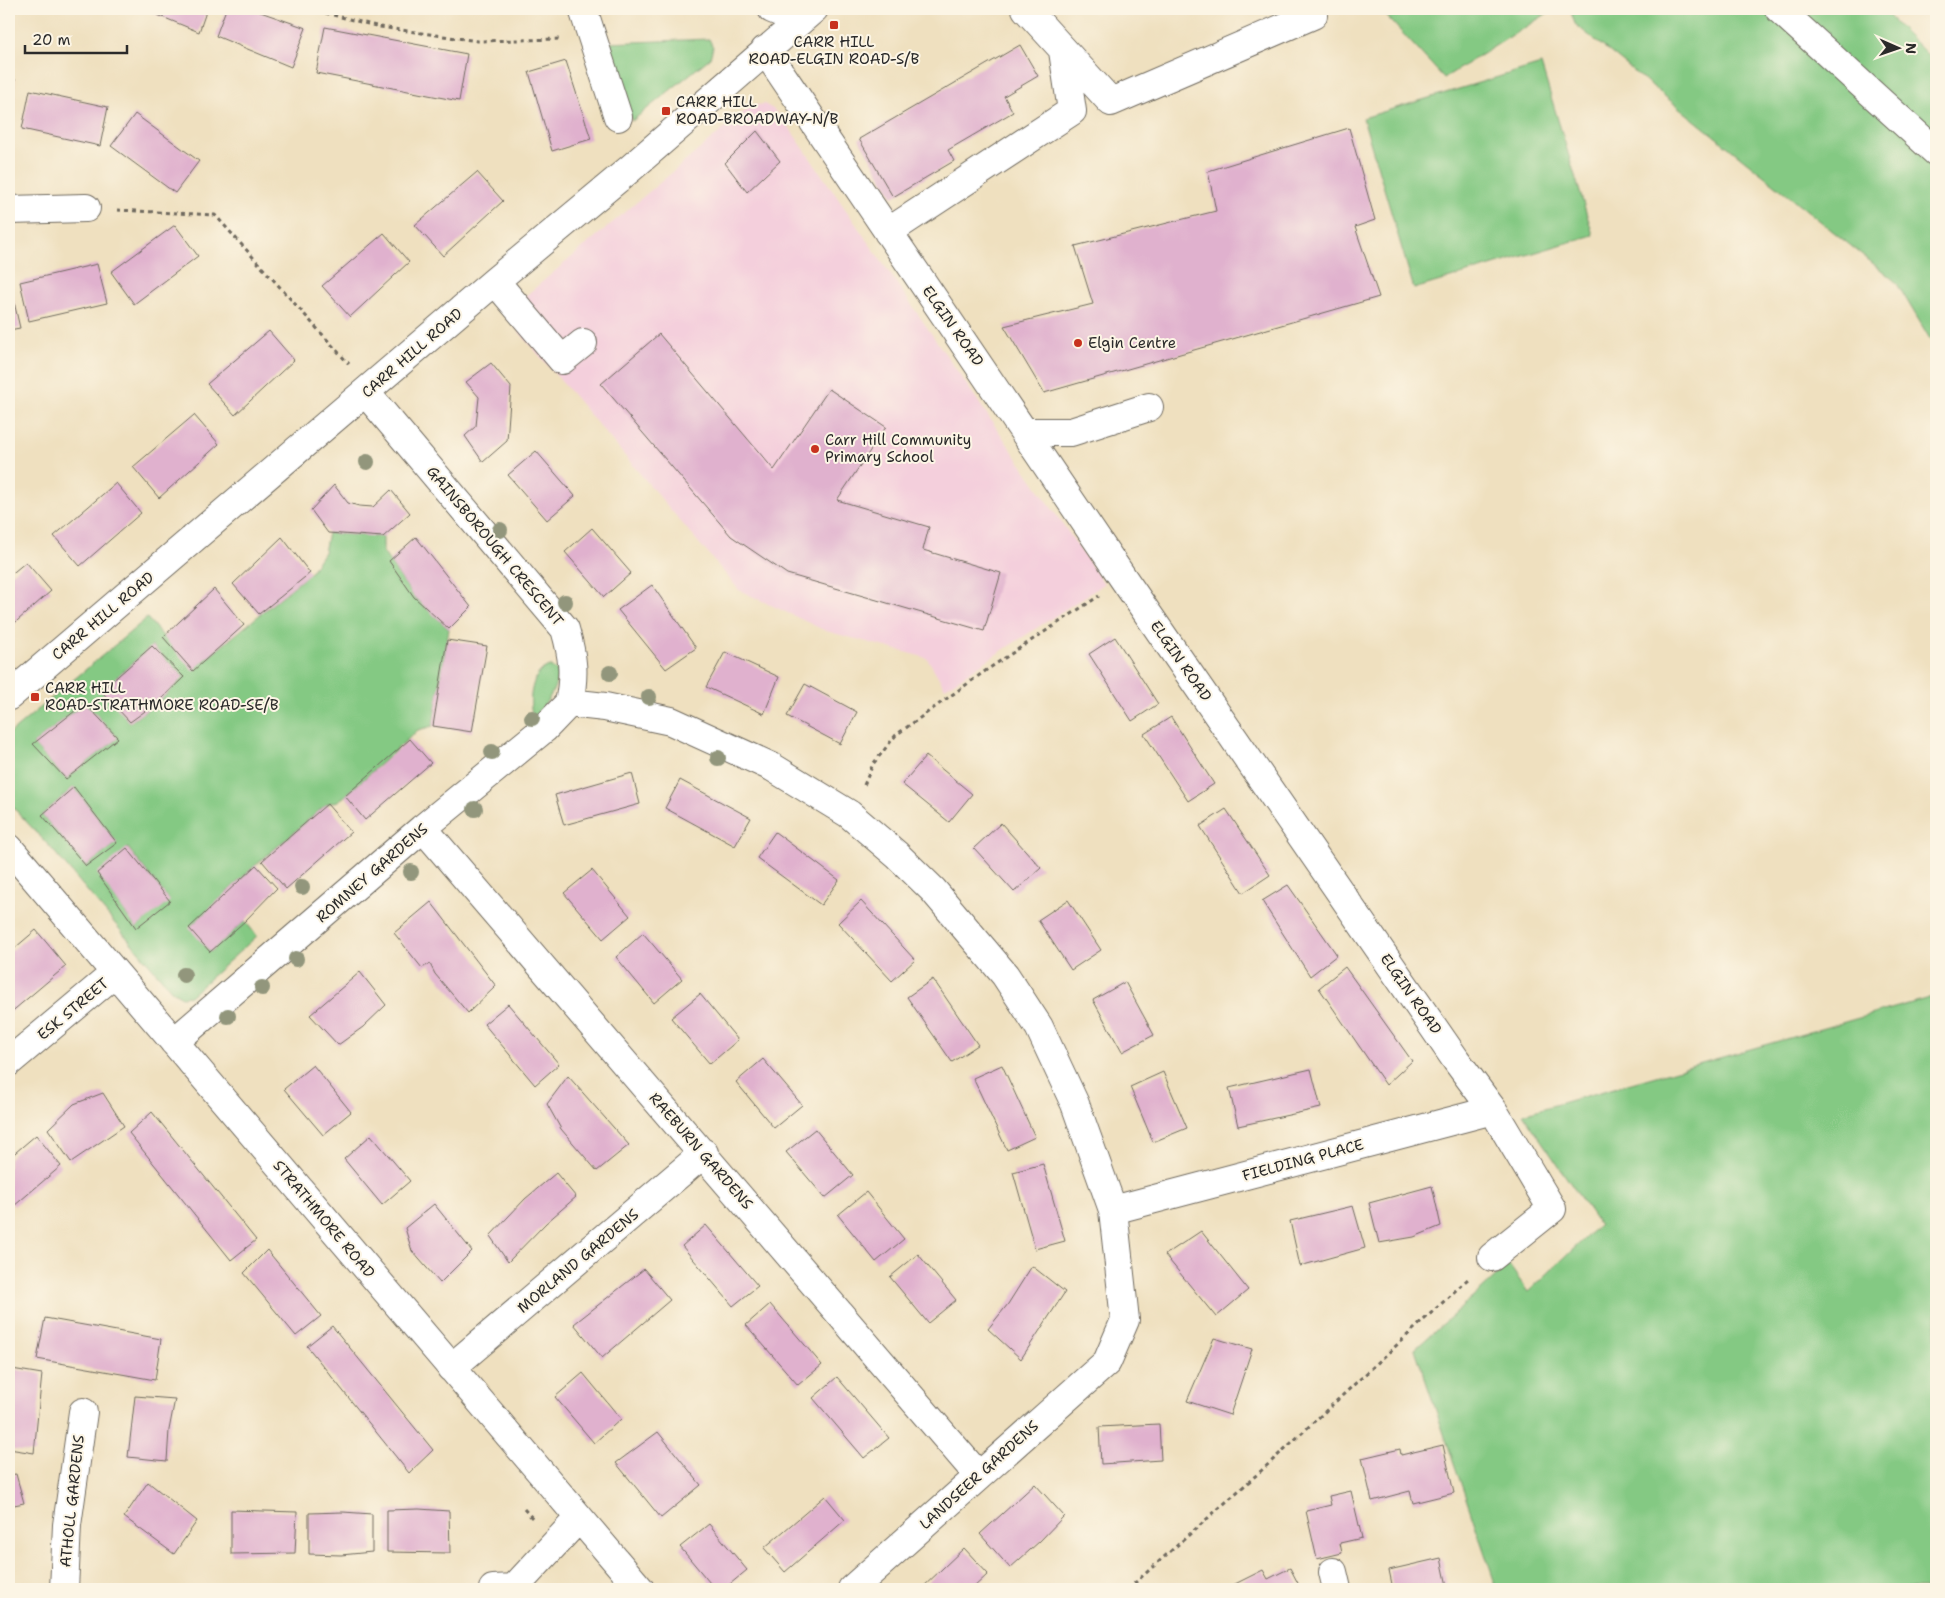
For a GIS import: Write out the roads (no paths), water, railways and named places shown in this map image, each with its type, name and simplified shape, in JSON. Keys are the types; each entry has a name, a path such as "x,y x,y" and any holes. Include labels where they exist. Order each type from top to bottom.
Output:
{"street":[{"path":"583,9 618,116"},
{"path":"772,9 806,15"},
{"path":"1026,9 1111,102 1313,15"},
{"path":"1779,9 1936,152"},
{"name":"CARR HILL ROAD","path":"9,696 495,281 631,168 806,15"},
{"name":"ELGIN ROAD","path":"765,50 1026,432 1123,578 1450,1052 1493,1110 1552,1209 1492,1257"},
{"path":"888,232 1072,111 1063,51"},
{"path":"9,210 86,208"},
{"path":"495,281 562,360 583,343"},
{"name":"GAINSBOROUGH CRESCENT","path":"366,393 565,629 572,655 574,679 569,703"},
{"path":"1026,432 1071,432 1149,407"},
{"path":"569,703 605,707 671,722 772,768 849,814 897,854 933,890 1005,975 1039,1027 1071,1096 1113,1210"},
{"name":"ROMNEY GARDENS","path":"174,1042 423,828 544,729 569,703"},
{"name":"RAEBURN GARDENS","path":"423,828 704,1153 978,1475"},
{"name":"STRATHMORE ROAD","path":"14,866 174,1042 578,1519 640,1589"},
{"name":"ESK STREET","path":"9,1062 114,974"},
{"name":"FIELDING PLACE","path":"1113,1210 1493,1110"},
{"name":"MORLAND GARDENS","path":"452,1368 704,1153"},
{"name":"LANDSEER GARDENS","path":"852,1589 978,1475 1108,1362 1125,1320 1113,1210"},
{"name":"ATHOLL GARDENS","path":"64,1589 67,1525 82,1412"},
{"path":"493,1589 514,1588 578,1519"}],"place":[{"name":"CARR HILL ROAD-ELGIN ROAD-S/B","path":"834,25"},
{"name":"CARR HILL ROAD-BROADWAY-N/B","path":"666,111"},
{"name":"Elgin Centre","path":"1078,343"},
{"name":"Carr Hill Community Primary School","path":"815,449"},
{"name":"CARR HILL ROAD-STRATHMORE ROAD-SE/B","path":"35,697"}]}
